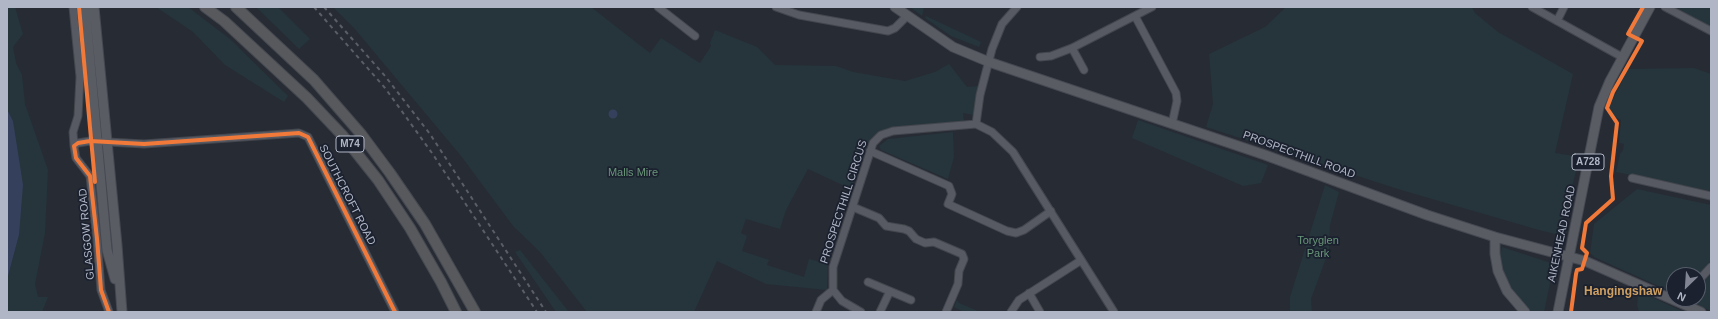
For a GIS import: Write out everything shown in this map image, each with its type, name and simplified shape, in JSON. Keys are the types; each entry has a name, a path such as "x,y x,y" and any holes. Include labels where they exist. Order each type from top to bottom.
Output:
{"highway":[{"name":"M74","path":"205,7 224,21 307,98 343,136 378,180 410,228 441,282 456,312"},
{"name":"M74","path":"236,7 314,80 390,172 425,224 475,312"}],"main road":[{"name":"GLASGOW ROAD","path":"85,7 107,250 120,296"},
{"name":"GLASGOW ROAD","path":"94,7 108,143 122,312"},
{"name":"PROSPECTHILL ROAD","path":"895,7 953,47 988,62 1265,155 1427,215 1495,237 1585,261 1666,294"},
{"name":"AIKENHEAD ROAD","path":"1558,312 1599,107 1622,57 1650,7"},
{"path":"1495,237 1495,254 1498,271 1507,291 1525,312"}],"street":[{"name":"GLASGOW ROAD","path":"73,7 80,77 78,116 73,132 74,146 76,158 90,176 97,239 100,290 109,312"},
{"path":"658,7 695,36"},
{"path":"776,7 800,15 888,31 895,28 907,16"},
{"path":"1017,7 1002,24 988,62 980,95 976,124 992,132 1013,152 1051,211 1080,261 1114,312"},
{"path":"1040,57 1051,56 1072,48 1152,7"},
{"path":"1532,7 1622,57"},
{"path":"1557,21 1564,7"},
{"path":"1665,7 1711,31"},
{"path":"1135,16 1176,93 1177,101 1172,124"},
{"path":"1072,48 1084,70"},
{"name":"PROSPECTHILL CIRCUS","path":"833,290 833,267 870,151 877,138 893,131 976,124"},
{"name":"SOUTHCROFT ROAD","path":"108,143 144,144 299,133 308,137 395,312"},
{"path":"74,146 78,143 108,143"},
{"path":"870,151 950,186 952,194 948,204 1007,231 1016,233 1024,230 1051,211"},
{"path":"1632,178 1711,196"},
{"path":"853,207 879,218 886,226 909,231 916,239 925,243 934,242 962,254 964,259 959,271 958,284 946,312"},
{"path":"1012,312 1016,303 1029,293 1080,261"},
{"path":"868,282 911,300"},
{"path":"816,312 821,300 833,290 842,301 861,312"},
{"path":"880,312 890,291"},
{"path":"1029,293 1040,312"}],"green space":[{"path":"7,7 15,7 23,34 13,47 16,63 22,75 25,104 48,170 45,233 35,284 38,297 48,297 42,312 7,312 7,280 19,235 13,121 7,109"},
{"path":"156,7 188,7 230,39 288,96 284,102 225,65 193,32"},
{"path":"256,7 278,7 310,39 299,49"},
{"name":"Malls Mire","path":"333,7 591,7 650,53 661,38 700,63 711,46 710,43 715,30 757,47 775,65 836,66 853,72 905,81 935,72 949,64 967,87 979,86 974,115 963,113 964,122 889,128 878,132 871,139 865,151 851,189 808,169 786,210 780,229 746,219 741,233 747,236 742,251 769,260 767,265 804,277 809,259 828,264 827,290 766,284 717,261 694,312 587,312 540,252 513,226 461,156 354,28"},
{"path":"910,7 924,7 922,16"},
{"path":"1286,7 1472,7 1475,13 1498,32 1573,74 1555,153 1580,157 1558,232 1555,234 1539,230 1401,190 1206,127 1213,104 1209,54 1265,27"},
{"path":"1675,7 1711,7 1711,27"},
{"path":"926,16 981,42 979,47 951,36 925,18"},
{"path":"1694,68 1711,74 1711,191 1616,172 1624,144 1619,143 1621,120 1613,116 1609,107 1628,69"},
{"path":"1138,120 1268,165 1261,183 1243,186 1132,138"},
{"path":"953,132 954,157 948,179 881,150 879,146 888,139"},
{"name":"Toryglen Park","path":"1325,185 1339,192 1330,225 1329,250 1311,299 1312,312 1290,312 1290,297"},
{"path":"1637,189 1711,205 1711,311 1703,307 1706,307 1706,267 1666,267 1666,289 1594,257 1590,253 1594,224"},
{"path":"1502,247 1554,264 1544,312 1532,312 1519,301 1511,290 1501,266 1499,252 1501,252"},
{"path":"520,250 569,312 556,312 515,252"},
{"path":"1647,295 1666,304 1666,307 1673,307 1684,312 1639,312 1637,305 1638,296"},
{"path":"957,300 959,303 980,312 964,312 954,307"}],"water":[{"path":"7,109 13,121 23,185 19,235 7,280"},
{"path":"611,110 615,110 617,114 615,118 611,118 609,116 609,112"}],"railway":[{"path":"314,7 385,88 432,153 537,312"},
{"path":"324,7 385,76 430,134 546,312"}],"cycle path":[{"path":"79,7 95,182"},
{"path":"1571,312 1577,270 1582,269 1587,253 1582,248 1586,223 1613,199 1611,176 1617,123 1607,108 1613,92 1642,41 1628,34 1643,7"},
{"path":"109,312 101,290 90,176 76,158 74,146 78,143 90,141 144,144 299,133 308,137 395,312"}],"district":[{"name":"Hangingshaw","path":"1623,292"}]}
